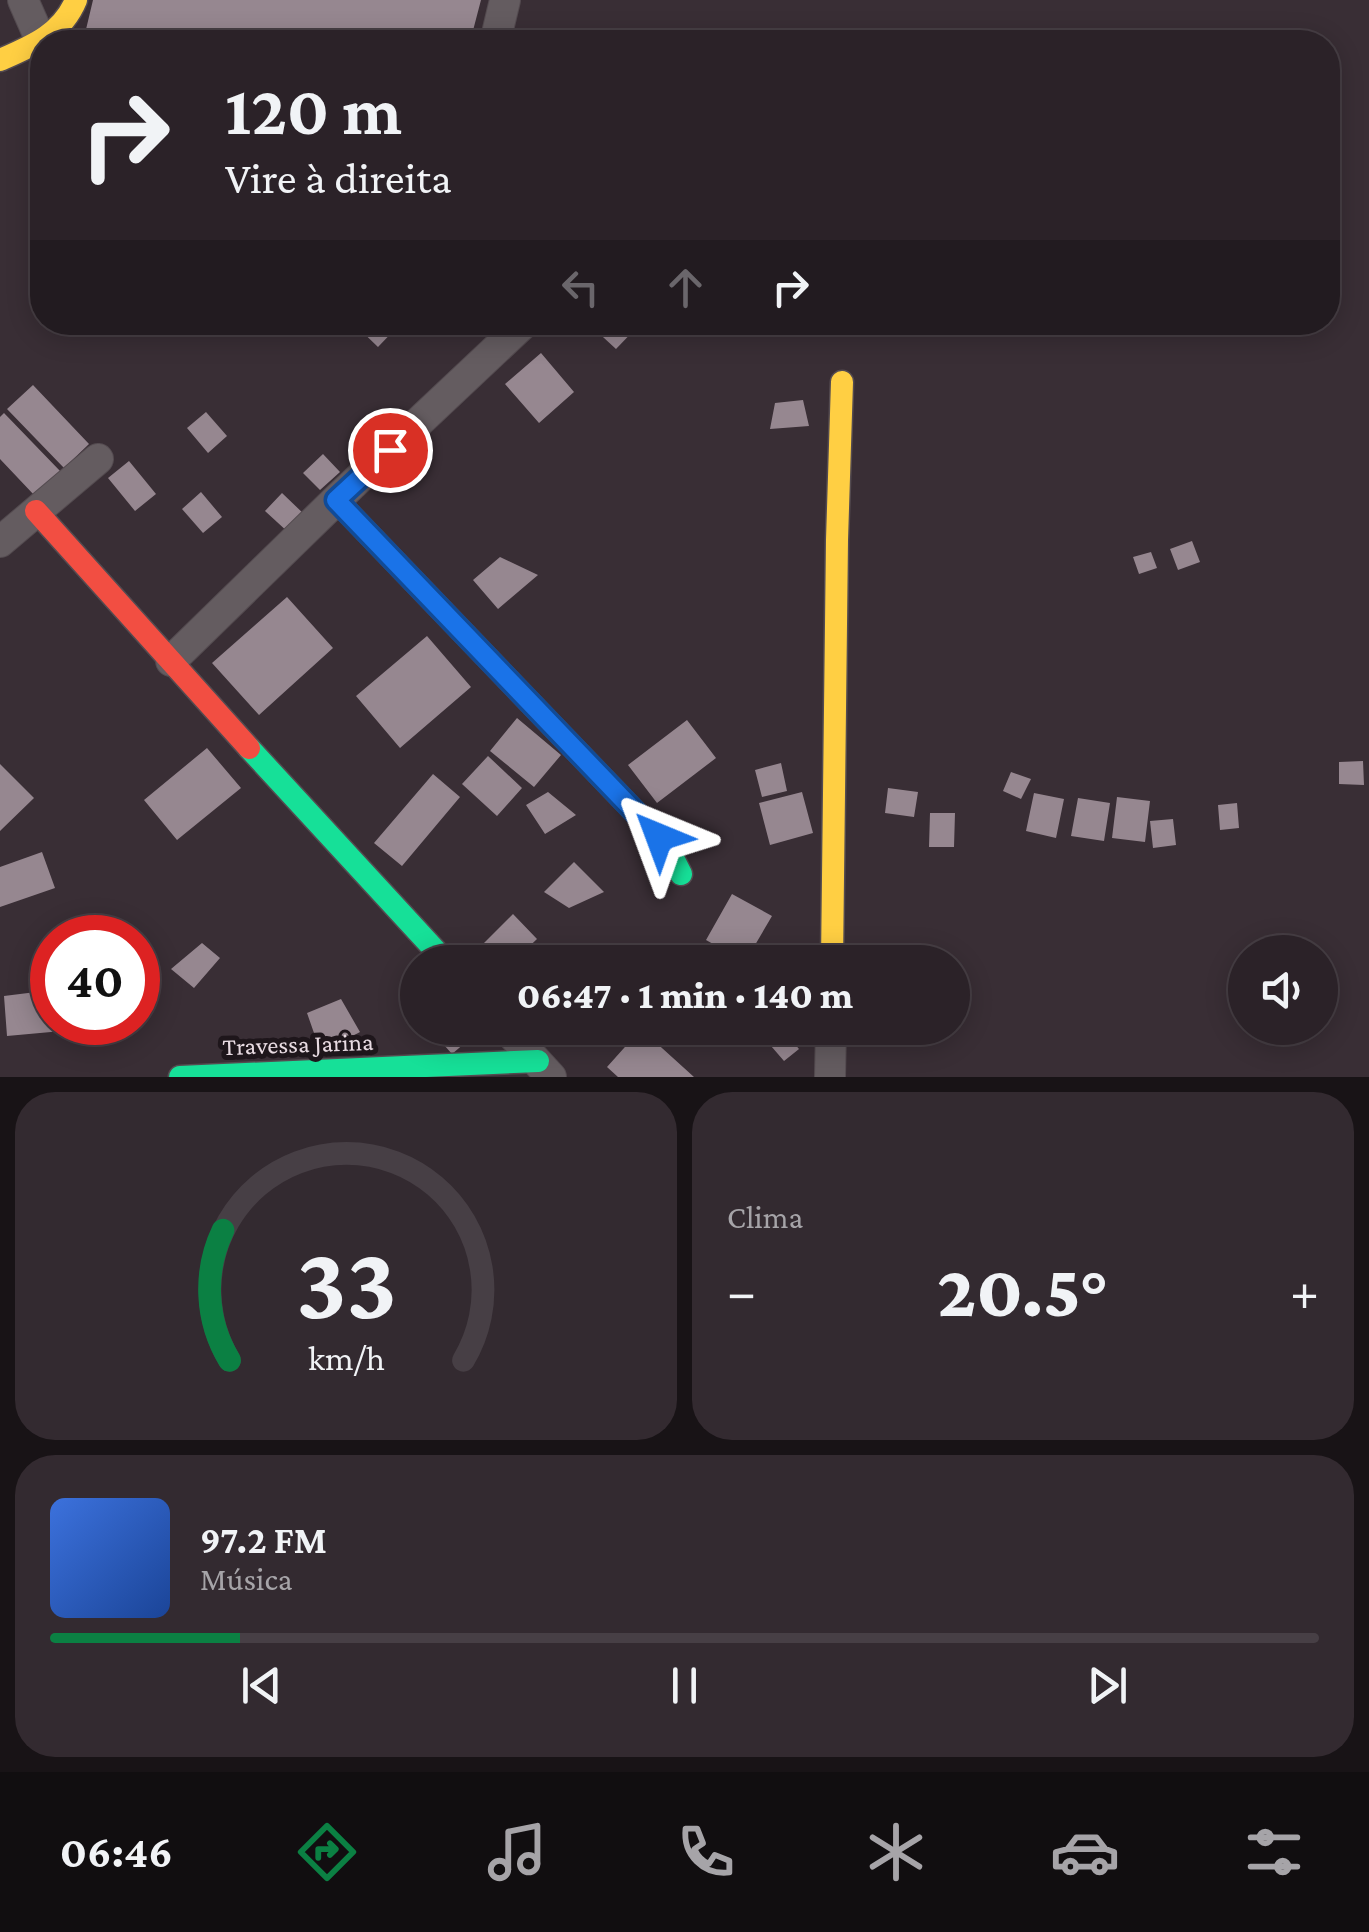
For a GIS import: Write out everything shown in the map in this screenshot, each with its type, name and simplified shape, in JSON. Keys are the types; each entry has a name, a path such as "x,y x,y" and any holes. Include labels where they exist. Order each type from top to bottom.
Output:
{"street":[{"path":"23,0 36,30"},
{"path":"57,30 76,0"},
{"path":"499,30 505,0"},
{"path":"0,60 30,47"},
{"path":"171,661 512,335"},
{"path":"832,945 842,382"},
{"path":"0,542 98,459"},
{"path":"336,500 659,837 681,874"},
{"path":"36,511 430,945"},
{"path":"522,1045 544,1069"},
{"path":"830,1077 831,1045"},
{"name":"Travessa Jarina","path":"180,1077 544,1069"}],"building":[{"path":"93,0 481,0 473,30 86,30"},
{"path":"366,335 390,335 378,347"},
{"path":"601,335 629,335 616,349"},
{"path":"541,353 574,392 539,423 505,384"},
{"path":"33,385 89,444 64,468 7,409"},
{"path":"803,400 809,426 770,429 775,403"},
{"path":"206,412 227,436 208,453 187,428"},
{"path":"4,413 61,472 35,496 0,459 0,417"},
{"path":"323,454 340,472 320,490 303,473"},
{"path":"129,461 156,494 135,511 108,478"},
{"path":"201,492 222,517 203,533 182,509"},
{"path":"282,493 306,516 289,533 265,511"},
{"path":"1192,541 1200,562 1178,570 1170,549"},
{"path":"1151,552 1157,568 1139,574 1133,557"},
{"path":"500,557 538,575 498,609 473,580"},
{"path":"287,597 333,648 259,715 212,663"},
{"path":"427,636 471,687 400,748 356,696"},
{"path":"517,718 561,755 534,787 490,751"},
{"path":"687,720 716,758 657,803 628,765"},
{"path":"207,748 241,788 177,840 144,800"},
{"path":"488,756 522,788 497,816 462,784"},
{"path":"1363,761 1364,785 1339,784 1339,762"},
{"path":"781,763 787,791 762,797 755,770"},
{"path":"0,764 34,798 0,831"},
{"path":"1011,772 1031,779 1021,799 1003,791"},
{"path":"433,774 460,797 402,866 374,843"},
{"path":"888,788 918,792 914,817 885,813"},
{"path":"548,792 576,815 545,834 526,805"},
{"path":"802,792 813,833 770,845 759,803"},
{"path":"1034,793 1064,799 1056,838 1026,831"},
{"path":"1117,797 1150,801 1145,842 1112,838"},
{"path":"1078,798 1110,803 1104,841 1071,836"},
{"path":"1237,803 1239,828 1220,830 1218,805"},
{"path":"930,813 955,813 954,847 929,847"},
{"path":"1173,819 1176,845 1153,848 1150,821"},
{"path":"42,852 55,888 0,907 0,867"},
{"path":"574,862 604,892 569,908 544,892"},
{"path":"732,894 772,916 755,945 715,945 706,940"},
{"path":"513,914 537,939 531,945 483,944"},
{"path":"202,943 220,958 194,988 171,969"},
{"path":"30,993 30,1034 7,1036 4,996"},
{"path":"341,999 360,1032 321,1053 307,1013"},
{"path":"444,1045 463,1045 452,1054"},
{"path":"627,1045 659,1045 694,1077 618,1077 607,1067"},
{"path":"770,1045 796,1045 799,1049 784,1061"}],"traffic: fast":[{"path":"336,500 659,837 681,874"},
{"path":"249,748 430,945"},
{"path":"180,1077 538,1061"}],"traffic: slow":[{"path":"54,30 76,0"},
{"path":"0,60 30,46"},
{"path":"832,945 842,382"}],"traffic: jam":[{"path":"36,511 249,748"}],"route":[{"path":"390,450 336,500 659,837"}]}
